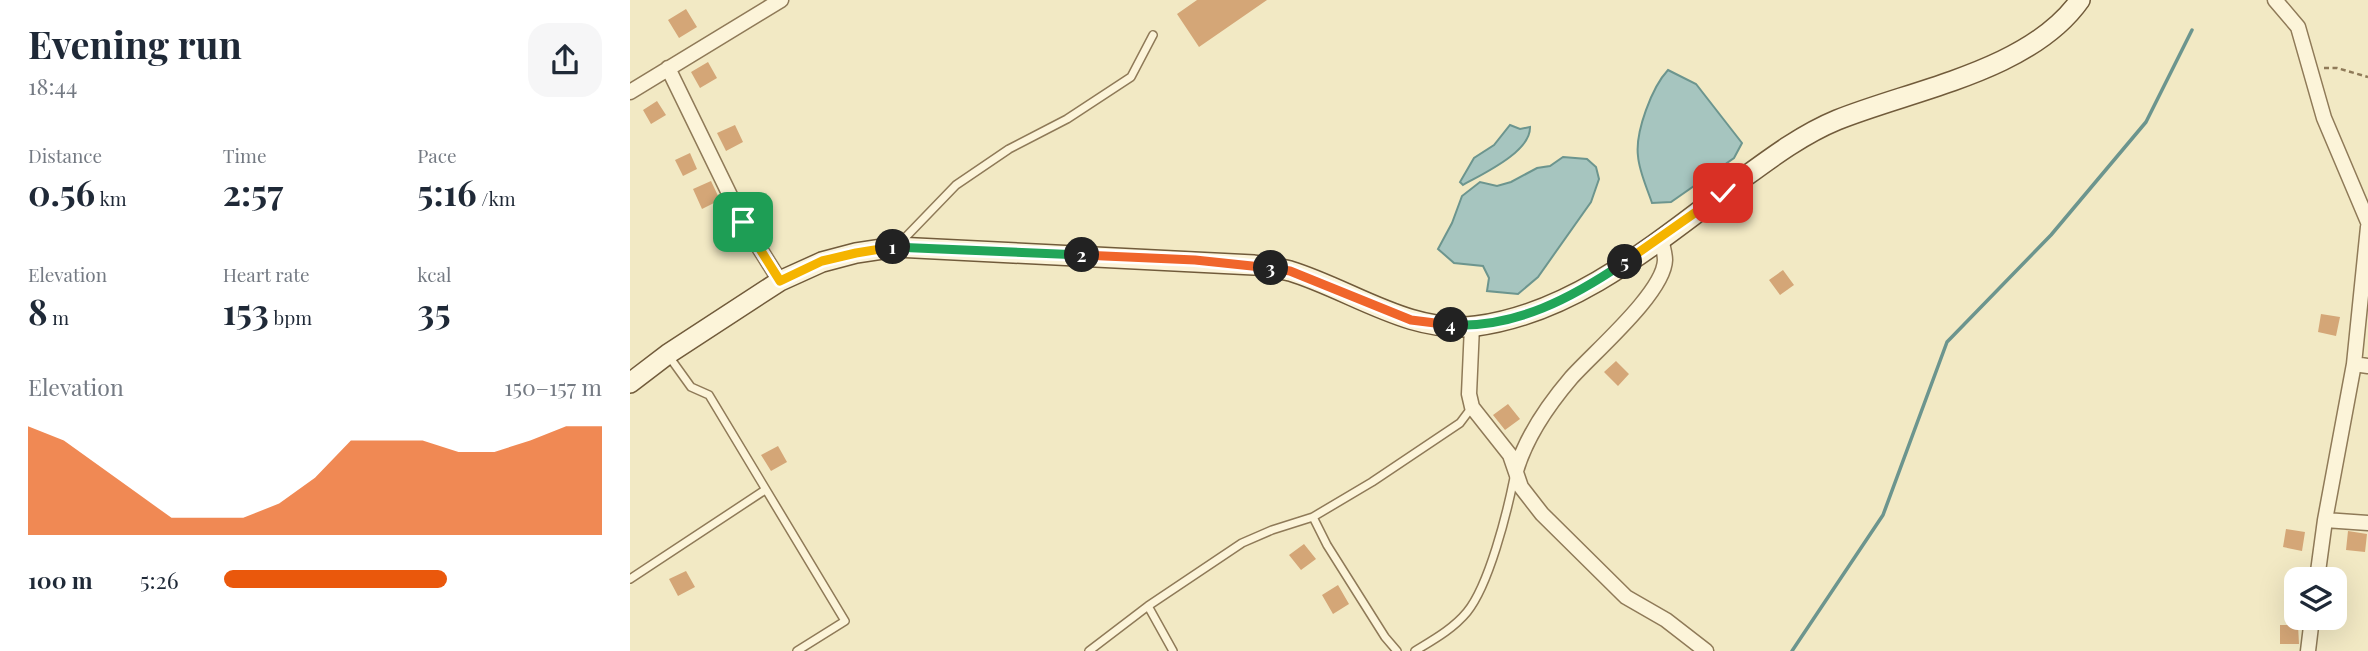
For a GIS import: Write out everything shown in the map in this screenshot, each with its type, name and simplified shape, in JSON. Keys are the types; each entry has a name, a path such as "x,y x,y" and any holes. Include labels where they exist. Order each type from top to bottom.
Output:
{"main road":[{"path":"630,383 668,354 780,281 822,261 896,247 1254,265 1290,271 1411,320 1472,326 1507,321 1564,300 1606,275 1784,148 1834,121 1975,72 2033,44 2068,17 2080,0"}],"street":[{"path":"630,92 780,0"},
{"path":"2275,0 2298,27 2325,118 2368,224 2361,365 2325,520 2319,567"},
{"path":"668,68 743,222 780,281"},
{"path":"1516,471 1522,450 1563,389 1621,328 1656,283 1665,262 1661,238"},
{"path":"1472,326 1469,394 1472,407 1510,455 1521,487 1542,514 1626,597 1706,651"},
{"path":"2325,520 2368,523"},
{"path":"2308,651 2311,630"}],"lane":[{"path":"896,247 956,186 1009,149 1067,120 1131,77 1153,34"},
{"path":"668,354 691,387 709,395 845,621 797,651"},
{"path":"1089,651 1148,606 1242,543 1313,517 1413,456 1460,423 1472,407"},
{"path":"1415,651 1444,633 1467,611 1483,586 1516,471"},
{"path":"630,579 765,491"},
{"path":"1313,517 1327,545 1385,637 1397,651"},
{"path":"1148,606 1173,651"}],"path":[{"path":"2311,68 2337,68 2368,77"}],"water":[{"path":"1668,70 1696,84 1742,143 1734,158 1671,202 1652,203 1640,168 1639,135 1656,87"},
{"path":"1510,125 1520,129 1530,127 1523,145 1504,161 1463,185 1460,182 1474,158 1494,145"},
{"path":"1563,157 1587,159 1596,167 1599,179 1591,202 1538,277 1518,294 1487,291 1489,278 1483,266 1454,263 1438,249 1462,196 1480,182 1497,186 1511,182 1537,168 1550,166"}],"building":[{"path":"1197,0 1267,0 1199,47 1177,14"},
{"path":"686,9 697,27 679,38 668,20"},
{"path":"708,62 717,78 700,88 691,72"},
{"path":"657,101 666,115 651,124 643,110"},
{"path":"735,125 743,142 726,151 717,133"},
{"path":"690,153 697,169 683,176 675,160"},
{"path":"711,181 720,200 702,209 693,189"},
{"path":"1783,270 1794,285 1780,295 1769,280"},
{"path":"2321,314 2340,317 2336,336 2318,332"},
{"path":"1616,361 1629,374 1618,386 1604,372"},
{"path":"1508,404 1520,419 1505,430 1493,415"},
{"path":"778,446 787,462 771,471 761,455"},
{"path":"2286,529 2305,532 2302,551 2283,547"},
{"path":"2348,531 2367,534 2365,552 2346,550"},
{"path":"1304,544 1316,559 1301,570 1289,555"},
{"path":"686,571 695,587 678,596 669,579"},
{"path":"1338,585 1349,604 1333,614 1322,595"},
{"path":"2280,625 2284,625 2284,630 2298,630 2299,644 2280,644"}],"waterway":[{"path":"1792,651 1883,515 1947,342 2051,235 2146,122 2192,30"}],"route":[{"path":"743,222 780,281 822,261 896,247 1195,260 1290,271 1411,320 1472,326 1507,321 1564,300 1661,238 1723,193"}]}
